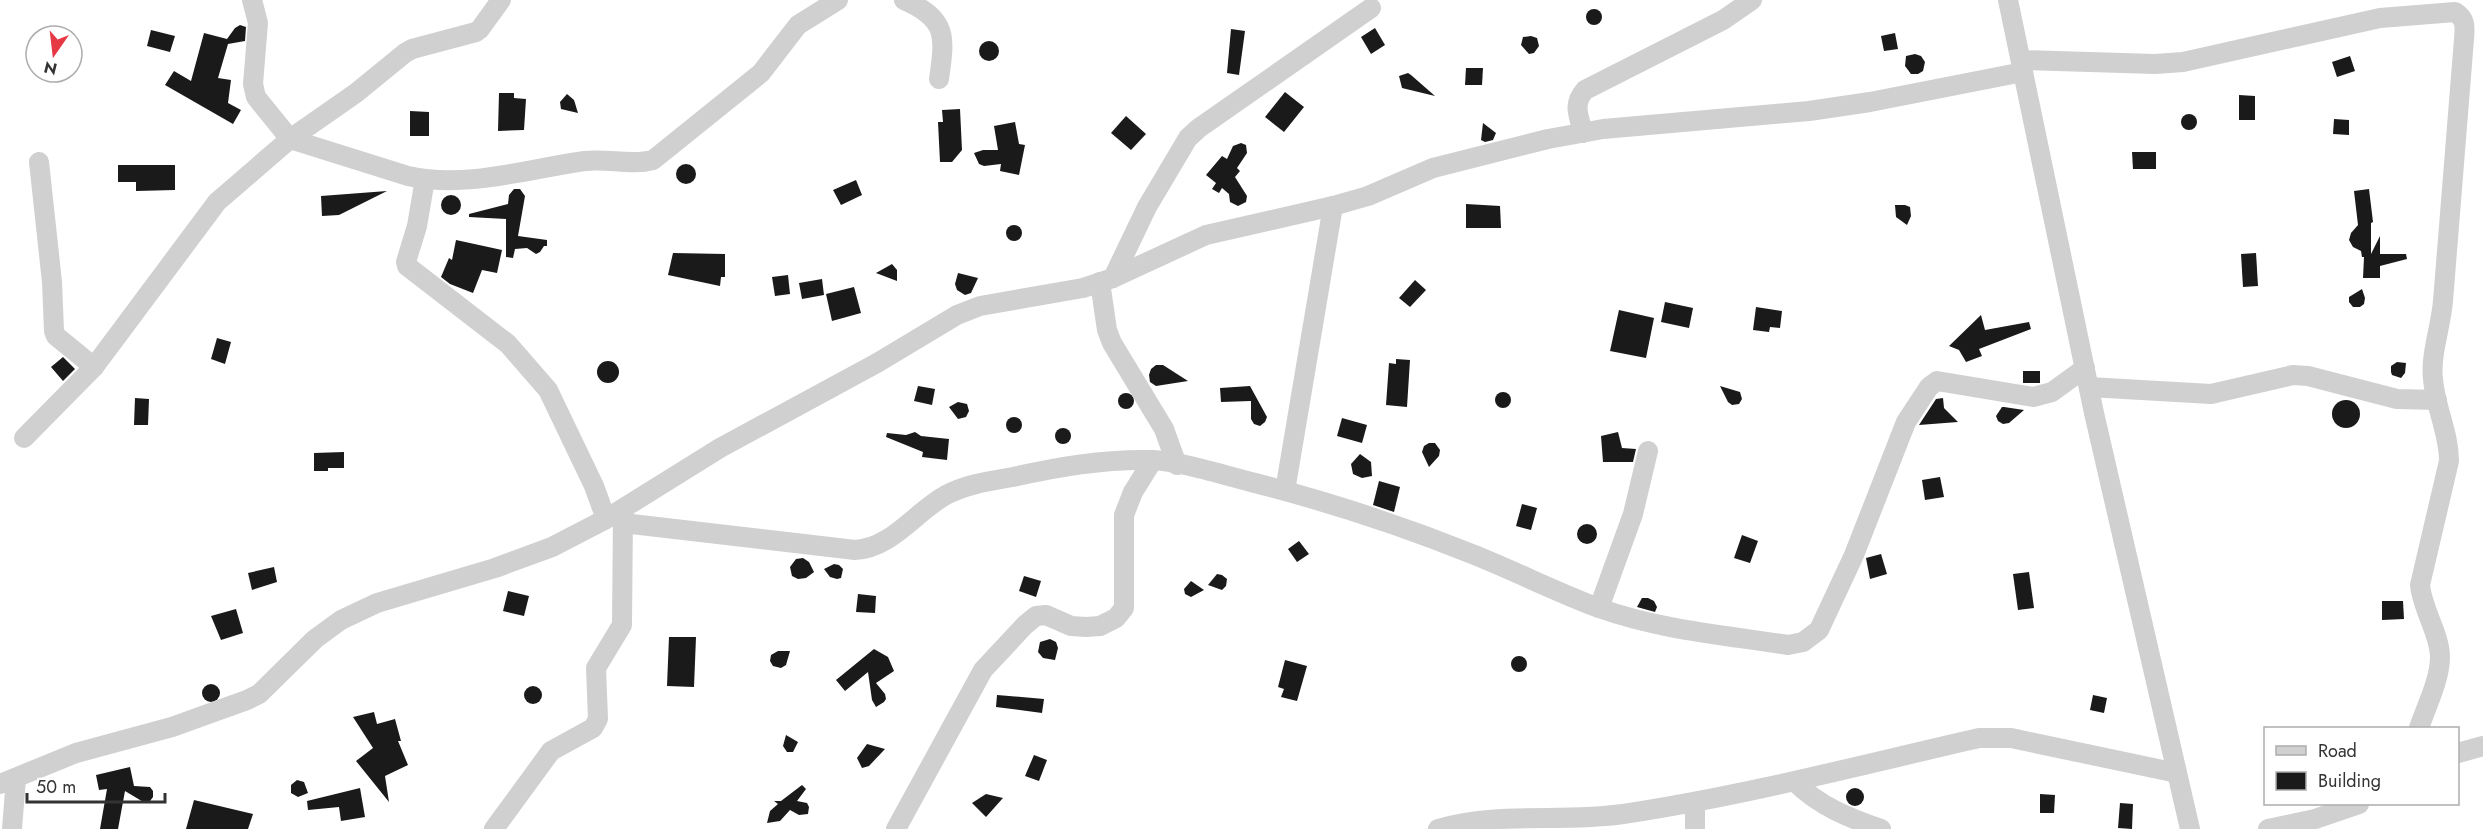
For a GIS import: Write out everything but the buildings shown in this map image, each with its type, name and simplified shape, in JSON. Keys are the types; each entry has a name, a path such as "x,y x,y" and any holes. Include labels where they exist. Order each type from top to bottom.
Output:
{"street":[{"path":"252,0 258,23 253,84 256,97 290,139 425,179 454,181 588,161 643,163 653,160 761,73 798,25 838,0"},
{"path":"24,438 94,366 218,202 290,139 356,93 412,49 480,29 501,0"},
{"path":"904,0 935,19 941,31 944,43 939,79"},
{"path":"1583,133 1576,106 1578,98 1585,90 1723,20 1752,0"},
{"path":"2008,0 2087,378 2190,829"},
{"path":"12,829 8,781 76,753 172,727 247,700 258,694 315,639 341,620 377,603 495,568 533,554 617,517 720,448 877,363 957,315 981,306 1049,295 1106,280 1206,235 1333,206 1368,196 1433,168 1548,139 1583,133 1819,110 1870,102 2022,66 2183,62 2429,7 2455,12 2462,16 2465,23 2440,326 2432,369 2437,400 2449,446 2449,461 2420,585 2421,598 2440,656 2437,674 2420,727"},
{"path":"1177,465 1164,429 1107,330 1106,280 1188,138 1198,128 1371,8"},
{"path":"39,162 52,282 54,331 56,336 94,366"},
{"path":"425,179 419,219 406,262 407,266 508,344 548,390 594,486 617,517 622,625 596,668 598,719 593,728 551,751 494,829"},
{"path":"1286,491 1333,206"},
{"path":"617,517 855,550 867,549 881,543 945,496 965,486 1073,464 1115,460 1153,460 1286,491 1388,523 1460,550 1599,608 1648,624 1788,645 1803,642 1819,630 1854,555 1906,422 1929,387 1937,381 2033,397 2043,396 2087,378 2211,394 2293,375 2308,376 2397,399 2437,400"},
{"path":"1599,608 1634,514 1648,451"},
{"path":"896,829 983,670 1024,625 1036,616 1046,615 1071,626 1100,626 1116,618 1124,608 1124,515 1133,492 1153,460"},
{"path":"1438,829 1486,820 1571,819 1695,803 1795,782 1979,738 2011,738 2176,773"},
{"path":"2459,752 2483,746"},
{"path":"1795,782 1808,795 1827,807 1881,829"},
{"path":"1695,803 1695,829"},
{"path":"2268,829 2315,819 2356,805"},
{"path":"510,807 516,829"}]}
